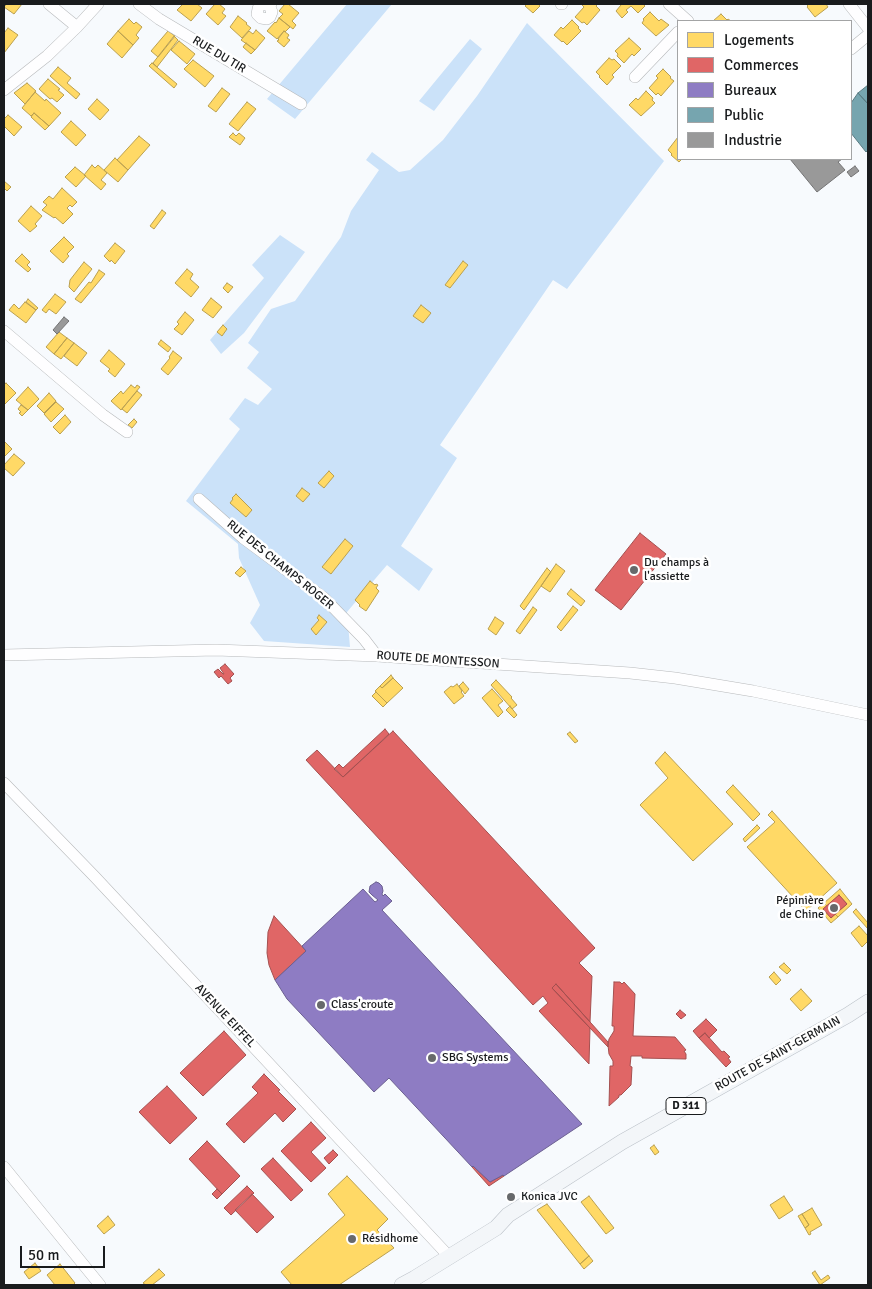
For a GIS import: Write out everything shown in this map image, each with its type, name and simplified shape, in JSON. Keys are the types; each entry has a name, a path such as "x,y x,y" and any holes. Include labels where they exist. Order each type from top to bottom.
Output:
{"main road":[{"name":"ROUTE DE SAINT-GERMAIN","path":"395,1285 491,1221 508,1215 622,1142 868,1002"},
{"name":"ROUTE DE SAINT-GERMAIN","path":"402,1285 496,1228 508,1215"}],"street":[{"path":"49,4 77,27"},
{"path":"5,88 47,56 98,4"},
{"name":"RUE DU TIR","path":"139,4 159,19 301,104"},
{"path":"669,4 687,20"},
{"path":"849,4 868,28"},
{"path":"635,77 677,33"},
{"path":"852,48 868,35"},
{"path":"4,330 103,415 127,432"},
{"name":"RUE DES CHAMPS ROGER","path":"199,499 243,538 324,598 364,639 377,656"},
{"name":"ROUTE DE MONTESSON","path":"4,654 216,650 377,656 675,678 753,691 868,714"},
{"name":"AVENUE EIFFEL","path":"4,783 444,1251"},
{"path":"4,1167 100,1285"}],"shaded area":[{"path":"347,4 392,4 295,119 267,99"},
{"path":"527,23 664,161 567,289 553,280 440,445 457,458 401,546 433,569 419,591 387,565 347,612 350,647 264,641 250,623 260,605 239,558 238,544 186,501 240,429 229,419 245,398 258,405 272,389 247,368 259,352 248,343 271,309 295,301 341,237 351,211 379,170 366,160 372,152 399,172 410,170 443,140 477,96"},
{"path":"470,39 482,49 434,111 419,101"},
{"path":"280,235 305,252 244,333 221,354 210,340 264,278 252,265"}],"building: Logements":[{"path":"7,4 22,4 14,14 4,7"},
{"path":"183,4 197,4 202,8 191,21 177,10"},
{"path":"215,4 219,4 225,9 222,13 226,16 218,25 206,14"},
{"path":"285,4 288,4 299,13 292,21 296,25 293,29 279,18 283,14 279,11"},
{"path":"525,4 538,4 540,6 533,13"},
{"path":"583,4 595,4 600,10 587,25 575,17 584,7"},
{"path":"619,4 643,4 645,6 638,13 631,6 626,10 628,12 622,18 616,11 621,5"},
{"path":"806,4 826,4 828,7 815,17"},
{"path":"650,12 659,21 661,19 669,25 656,36 642,23 643,19"},
{"path":"721,14 727,20 714,20"},
{"path":"238,16 251,28 242,38 230,27"},
{"path":"279,18 290,27 277,39 267,31"},
{"path":"129,19 134,24 136,22 142,27 136,35 139,38 133,45 118,31"},
{"path":"572,20 581,31 567,45 554,35 561,27 563,29"},
{"path":"8,28 18,35 4,53 4,33"},
{"path":"256,30 265,38 255,50 241,40 249,31 253,34"},
{"path":"118,31 133,45 122,58 107,44"},
{"path":"168,31 175,36 158,57 151,51"},
{"path":"284,31 289,35 287,38 290,40 284,47 277,41"},
{"path":"174,36 178,40 157,67 153,63"},
{"path":"629,38 641,49 634,56 632,54 624,63 615,51"},
{"path":"179,41 195,54 187,64 171,50"},
{"path":"246,43 255,50 251,54 243,47"},
{"path":"609,58 614,59 621,66 612,75 614,77 607,85 596,72"},
{"path":"193,60 214,76 205,87 184,69"},
{"path":"152,63 177,84 174,88 149,66"},
{"path":"58,67 71,78 67,83 80,94 76,99 50,76"},
{"path":"663,69 674,81 661,96 658,93 656,95 649,88"},
{"path":"48,79 64,95 57,102 52,98 50,99 39,89"},
{"path":"27,83 36,91 25,104 14,93"},
{"path":"222,88 230,94 216,112 208,106"},
{"path":"646,91 655,103 641,116 629,105 636,98 638,100"},
{"path":"35,92 61,113 49,126 34,113 31,116 22,108"},
{"path":"97,99 109,110 100,120 88,109"},
{"path":"247,102 256,109 238,131 229,124"},
{"path":"34,113 49,126 45,130 31,117"},
{"path":"8,115 22,127 14,136 4,126 4,119"},
{"path":"71,121 86,135 76,146 61,132"},
{"path":"233,133 236,136 239,133 245,138 240,145 229,137"},
{"path":"139,136 150,145 128,170 117,160"},
{"path":"677,138 677,160 681,160 679,162 671,155 668,150"},
{"path":"115,158 128,170 118,182 104,170"},
{"path":"92,165 95,168 98,165 107,173 101,180 106,184 101,190 84,175"},
{"path":"75,167 86,176 76,187 65,177"},
{"path":"4,181 11,187 7,191 4,188"},
{"path":"62,188 77,202 72,207 70,205 67,208 73,214 63,224 42,210 47,205 43,202 49,196 53,199"},
{"path":"31,206 42,216 35,224 37,226 30,232 18,221"},
{"path":"162,210 166,213 154,229 150,226"},
{"path":"64,237 74,247 67,254 69,256 63,263 50,251"},
{"path":"115,243 125,251 115,264 104,256"},
{"path":"22,254 30,262 27,265 31,269 28,272 15,261"},
{"path":"463,261 468,265 450,288 445,285"},
{"path":"84,262 92,269 74,292 69,287 70,280"},
{"path":"187,269 193,274 190,279 199,287 191,297 175,283"},
{"path":"99,270 105,274 81,303 75,299 89,282 91,283"},
{"path":"227,283 233,287 228,293 223,288"},
{"path":"55,294 66,302 56,314 49,309 46,313 42,310"},
{"path":"211,298 222,307 213,318 202,310"},
{"path":"28,299 38,308 36,310 26,302"},
{"path":"25,302 36,310 26,323 9,310 14,304 19,309"},
{"path":"421,305 431,313 423,323 413,316"},
{"path":"185,312 194,320 182,335 174,329"},
{"path":"223,325 227,329 222,336 217,332"},
{"path":"59,332 67,338 54,354 46,347"},
{"path":"67,338 74,343 61,359 54,354"},
{"path":"161,340 171,348 168,352 158,344"},
{"path":"74,343 87,353 77,366 64,356"},
{"path":"109,350 125,364 115,377 108,371 110,369 100,361"},
{"path":"173,351 182,358 168,375 161,369"},
{"path":"6,383 16,393 4,405 4,385"},
{"path":"131,385 135,388 137,385 140,387 121,410 111,401 121,391 123,394"},
{"path":"28,387 39,399 28,410 16,400"},
{"path":"137,391 142,395 127,413 122,409"},
{"path":"49,393 56,401 44,413 37,406"},
{"path":"56,402 64,409 51,422 44,414"},
{"path":"21,405 28,410 22,416 18,409"},
{"path":"65,415 71,422 60,434 53,427"},
{"path":"134,419 137,422 132,428 128,425"},
{"path":"4,441 12,449 4,457"},
{"path":"14,454 25,463 13,476 4,468 4,465"},
{"path":"329,471 334,476 324,488 318,483"},
{"path":"302,488 310,494 303,502 296,496"},
{"path":"236,494 252,510 246,517 230,503"},
{"path":"345,539 353,546 331,574 322,567"},
{"path":"556,564 565,571 550,592 541,586"},
{"path":"241,567 246,571 240,577 235,573"},
{"path":"547,568 551,572 524,610 520,606"},
{"path":"370,581 378,585 376,588 379,591 366,611 355,600"},
{"path":"571,589 585,601 581,606 567,594"},
{"path":"573,606 578,610 561,631 557,627"},
{"path":"533,607 537,610 520,634 516,631"},
{"path":"319,615 327,622 316,635 311,629 319,620 317,618"},
{"path":"495,617 504,623 496,635 488,629"},
{"path":"391,675 393,678 382,688 380,686"},
{"path":"393,678 403,688 387,703 375,691 380,686 382,688"},
{"path":"496,680 517,705 512,709 491,685"},
{"path":"463,682 469,689 465,694 459,686"},
{"path":"457,684 464,696 454,704 444,692"},
{"path":"492,689 503,701 498,705 503,712 498,717 482,698"},
{"path":"376,692 387,703 383,707 372,696"},
{"path":"510,706 517,715 514,718 506,710"},
{"path":"570,732 578,741 575,743 567,734"},
{"path":"665,752 733,824 693,861 640,805 668,778 655,763"},
{"path":"733,785 760,814 753,821 726,792"},
{"path":"772,811 837,883 806,911 747,847 775,822 768,815"},
{"path":"757,825 760,828 745,842 743,839"},
{"path":"840,889 852,904 838,917 835,914 847,904 839,895 827,906 824,903"},
{"path":"824,903 827,906 823,909 831,918 835,914 838,917 831,923 818,908"},
{"path":"856,909 868,923 868,929 853,912"},
{"path":"859,926 868,936 868,941 862,947 851,933"},
{"path":"784,963 791,970 787,974 779,967"},
{"path":"774,972 781,980 776,985 769,977"},
{"path":"801,989 812,1001 801,1011 790,999"},
{"path":"654,1145 659,1152 655,1155 650,1148"},
{"name":"Résidhome","path":"347,1176 388,1219 377,1230 394,1248 339,1285 292,1285 281,1272 345,1215 328,1194"},
{"path":"589,1196 614,1228 606,1234 581,1202"},
{"path":"784,1196 793,1210 779,1219 770,1205"},
{"path":"547,1204 589,1256 580,1264 537,1210"},
{"path":"812,1208 822,1225 810,1232 811,1234 809,1235 805,1228 809,1225 802,1214"},
{"path":"802,1214 809,1225 805,1228 798,1216"},
{"path":"108,1216 115,1225 104,1234 97,1226"},
{"path":"589,1256 593,1261 584,1269 580,1264"},
{"path":"35,1263 41,1271 29,1279 24,1272"},
{"path":"60,1264 75,1283 73,1285 55,1285 47,1275"},
{"path":"159,1269 165,1275 152,1285 143,1283"},
{"path":"815,1271 821,1280 828,1275 830,1278 820,1285 812,1273"}],"building: Commerces":[{"path":"640,533 666,554 621,610 595,590"},
{"path":"225,664 234,674 230,678 232,681 228,684 221,676 219,678 214,672 218,669 224,674 220,668"},
{"path":"385,729 389,734 343,777 334,769 339,764 343,768"},
{"path":"393,731 595,948 579,963 592,976 590,1022 556,984 552,988 590,1028 589,1064 539,1011 548,1003 543,996 533,1005 306,760 317,750 343,777"},
{"path":"839,895 847,904 831,918 823,909"},
{"path":"274,916 306,951 275,980 267,953 268,932"},
{"path":"614,982 622,984 624,982 635,994 633,1036 675,1037 686,1050 684,1051 686,1059 631,1056 631,1085 609,1106 610,1066 613,1066 613,1061 609,1054 608,1045 614,1031 614,1026 612,1026"},
{"path":"556,984 608,1042 608,1047 552,988"},
{"path":"680,1010 686,1015 681,1019 676,1014"},
{"path":"706,1019 717,1030 709,1038 705,1033 699,1038 693,1031"},
{"path":"224,1031 246,1055 203,1096 180,1073"},
{"path":"705,1033 722,1052 724,1051 730,1057 728,1058 731,1062 726,1067 699,1038"},
{"path":"264,1074 296,1109 283,1122 275,1113 244,1143 226,1124 258,1093 252,1087"},
{"path":"167,1086 197,1118 170,1144 139,1112"},
{"path":"311,1122 326,1138 311,1152 326,1168 311,1182 281,1151"},
{"path":"207,1141 240,1176 222,1194 189,1159"},
{"path":"333,1150 338,1155 329,1164 324,1158"},
{"path":"273,1158 303,1190 291,1201 261,1169"},
{"path":"473,1166 490,1182 504,1176 489,1186"},
{"path":"247,1186 254,1193 231,1215 224,1208"},
{"path":"217,1189 222,1194 217,1199 212,1194"},
{"path":"252,1194 274,1217 257,1233 235,1210"}],"building: Bureaux":[{"path":"376,882 382,886 383,896 385,894 392,901 382,910 582,1124 504,1176 490,1182 472,1167 389,1078 374,1092 287,999 275,980 306,951 302,946 363,889 375,902 378,900 369,892 370,886"}],"building: Public":[{"path":"868,85 868,104 858,93"},
{"path":"858,93 868,104 868,150 866,152 852,134 852,102"}],"building: Industrie":[{"path":"791,160 841,160 838,162 845,170 817,192"},
{"path":"855,166 859,171 851,177 847,172"},
{"path":"64,317 69,321 57,334 53,330"}],"place":[{"name":"Du champs à l'assiette","path":"634,570"},
{"name":"Pépinière de Chine","path":"834,908"},
{"name":"Class'croute","path":"321,1005"},
{"name":"SBG Systems","path":"432,1058"},
{"name":"Konica JVC","path":"511,1197"},
{"name":"Résidhome","path":"352,1239"}]}
